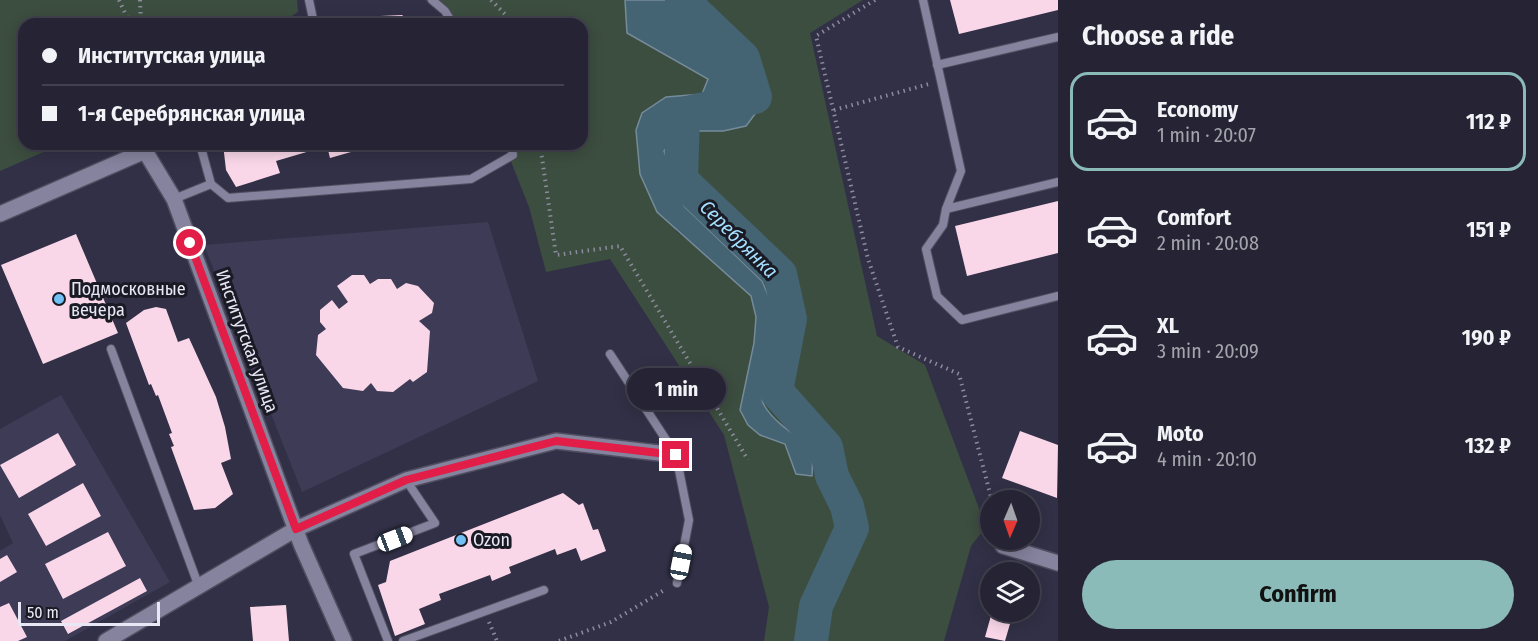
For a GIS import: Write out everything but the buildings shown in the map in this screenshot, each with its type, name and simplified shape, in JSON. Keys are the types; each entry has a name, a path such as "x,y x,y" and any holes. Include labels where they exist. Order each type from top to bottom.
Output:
{"street":[{"name":"Институтская улица","path":"0,214 146,151 174,199 296,529 344,641"},
{"path":"106,641 296,529 406,480 556,441 676,455"},
{"path":"1016,550 1058,563"}],"lane":[{"path":"309,0 313,18"},
{"path":"432,0 449,18"},
{"path":"923,0 961,171 946,209 943,225 926,249 937,296 962,320 1058,296"},
{"path":"937,66 1058,37"},
{"path":"202,150 211,184 228,198 471,179 513,155 512,150"},
{"path":"946,209 1058,182"},
{"path":"174,199 211,184"},
{"path":"111,349 199,588"},
{"path":"610,354 676,455 689,520 677,583"},
{"path":"388,641 354,554 435,523 406,480"},
{"path":"404,641 544,590"}],"path":[{"path":"119,0 127,18"},
{"path":"140,0 141,18"},
{"path":"491,0 508,18"},
{"path":"875,0 816,36 868,259 898,347 959,374 989,490"},
{"path":"834,110 940,81"},
{"path":"541,150 556,255 620,246 748,460"},
{"path":"560,641 611,622 677,583"},
{"path":"484,610 496,641"}],"shaded area":[{"path":"488,222 538,381 302,492 204,245"},
{"path":"61,395 170,582 65,641 0,641 0,551 13,543 0,515 0,429"}],"green space":[{"path":"0,0 297,0 298,12 288,18 18,18 18,150 48,150 0,171"},
{"path":"425,0 625,0 627,33 709,78 702,94 666,97 642,113 676,231 712,259 751,296 756,317 754,343 740,410 760,435 785,444 796,474 812,476 813,448 774,418 761,398 762,381 776,331 773,309 765,287 762,281 684,206 664,151 677,131 723,131 753,78 681,16 677,0 863,0 810,33 877,336 925,365 980,511 980,535 971,546 944,641 764,641 769,607 724,435 610,259 546,272 529,207 506,150 588,150 588,18 444,18"}],"water":[{"path":"625,0 677,0 681,16 753,78 761,106 746,126 723,131 678,131 664,151 684,206 762,281 765,287 773,309 776,332 762,381 761,398 774,418 813,448 812,476 796,474 785,444 760,435 748,425 740,410 754,343 756,317 751,296 657,212 640,174 636,130 642,113 666,97 702,94 708,79 627,33"}],"waterway":[{"name":"Серебрянка","path":"682,0 743,58 755,97 683,114 681,180 780,274 790,319 776,391 826,447 832,476 847,506 852,528 816,606 811,641"}],"place":[{"name":"Подмосковные вечера","path":"59,299"},
{"name":"Ozon","path":"461,540"}],"route":[{"path":"190,243 296,529 406,480 556,441 676,455"}]}
